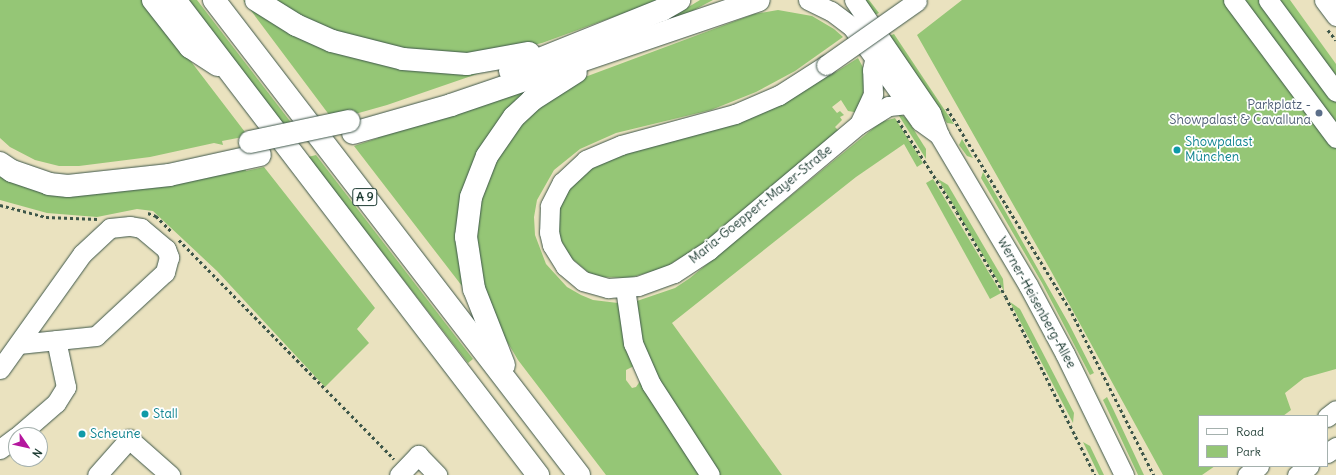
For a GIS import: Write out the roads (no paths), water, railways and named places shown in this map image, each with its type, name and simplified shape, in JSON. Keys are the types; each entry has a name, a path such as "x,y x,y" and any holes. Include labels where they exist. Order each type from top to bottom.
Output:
{"highway":[{"path":"153,0 190,47 229,72"},
{"name":"A 9","path":"175,0 538,475"},
{"name":"A 9","path":"214,0 579,475"},
{"path":"256,0 296,25 332,41 403,59 467,64 492,61 534,51 550,53"},
{"path":"351,127 430,101 662,10 679,0"},
{"path":"516,393 474,290 466,237 471,197 487,156 514,117 554,84 597,58 759,0"},
{"path":"0,149 19,161 46,171 73,173 148,165 255,148 451,105 579,60 597,58"},
{"path":"0,163 12,171 48,184 68,186 169,175 255,148"}],"street":[{"name":"Werner-Heisenberg-Allee","path":"808,0 831,11 852,27 875,56 920,122 939,135"},
{"name":"Werner-Heisenberg-Allee","path":"854,0 931,113 939,135 1028,285 1124,475"},
{"name":"Maria-Goeppert-Mayer-Straße","path":"908,104 889,106 858,125 690,263 657,280 624,288 608,288 583,281 573,274 558,256 549,232 548,219 550,206 562,182 586,160 639,139 735,114 779,94 826,65 918,0"},
{"path":"1232,0 1336,138"},
{"path":"1268,0 1336,92"},
{"path":"1324,0 1336,16"},
{"name":"Maria-Goeppert-Mayer-Straße","path":"858,125 867,111 873,94 872,70 875,56"},
{"path":"0,369 82,254 110,228 130,226 141,228 166,249 169,257 165,272 96,336 18,344"},
{"path":"624,288 633,343 651,384 710,475"},
{"path":"28,427 56,403 66,387 56,340"},
{"path":"1328,416 1336,410"},
{"path":"97,475 129,439 170,475"},
{"path":"402,472 418,455 437,475"},
{"path":"1246,475 1258,467"},
{"path":"1297,475 1309,467"}],"place":[{"name":"Parkplatz - Showpalast & Cavalluna","path":"1319,113"},
{"name":"Showpalast München","path":"1177,150"},
{"name":"Stall","path":"145,414"},
{"name":"Scheune","path":"82,434"}]}
